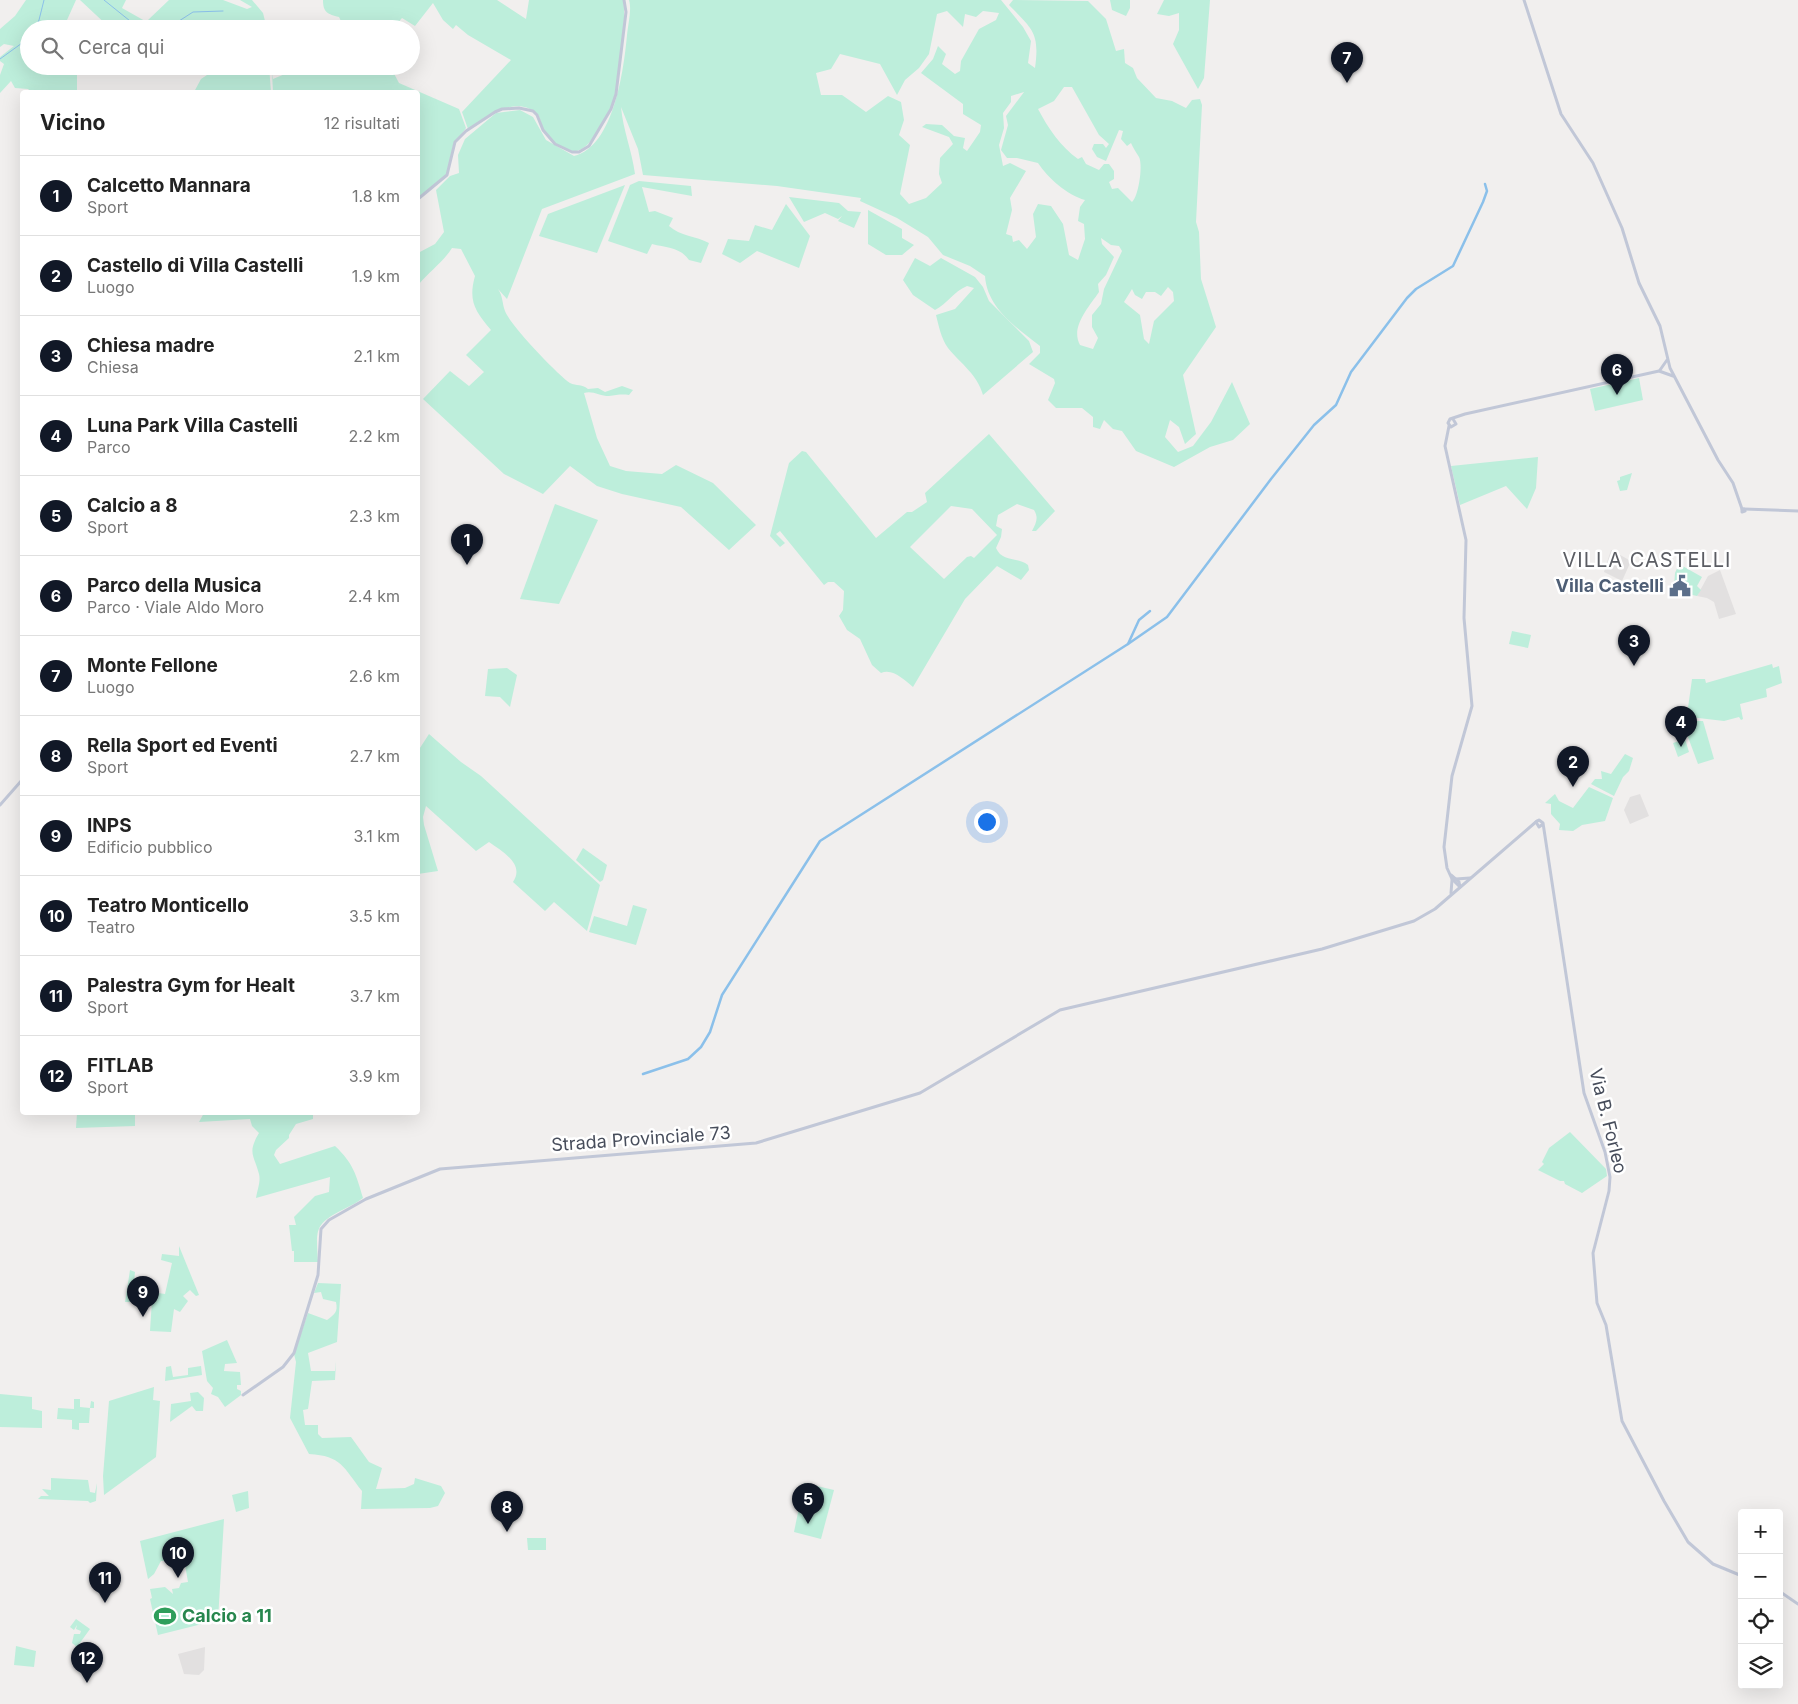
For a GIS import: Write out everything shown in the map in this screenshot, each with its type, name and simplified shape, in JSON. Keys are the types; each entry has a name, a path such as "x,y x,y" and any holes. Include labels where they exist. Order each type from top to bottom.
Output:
{"main road":[{"path":"420,197 447,175 452,149 460,136 502,109 519,108 533,111 548,137 565,150 579,152 590,146 608,116 616,94 626,12 624,0"},
{"path":"1524,0 1561,114 1593,163 1622,228 1639,283 1660,326 1670,368 1718,460 1733,484 1743,508 1798,511"},
{"path":"1662,370 1667,360"},
{"path":"1450,427 1448,421 1461,416 1670,368"},
{"path":"1662,370 1674,376"},
{"path":"1460,887 1453,877 1444,852 1452,776 1472,706 1464,618 1466,550 1464,531 1447,456 1445,435 1461,416"},
{"path":"1452,419 1456,423"},
{"path":"0,805 20,782"},
{"path":"1530,828 1543,824 1540,820 1536,821"},
{"path":"1450,895 1536,821"},
{"path":"1536,821 1544,833"},
{"name":"Via B. Forleo","path":"1543,824 1584,1093 1605,1152 1610,1176 1609,1191 1593,1253 1597,1303 1606,1325 1622,1420 1664,1501 1688,1542 1713,1564 1738,1574"},
{"path":"1453,877 1471,878"},
{"path":"1450,895 1453,877"},
{"name":"Strada Provinciale 73","path":"243,1395 283,1367 294,1353 318,1275 321,1229 329,1220 366,1199 432,1171 450,1167 767,1141 920,1093 1051,1014 1322,949 1398,926 1424,916 1450,895"},
{"path":"1783,1594 1798,1604"}],"shaded area":[{"path":"1611,550 1631,561 1622,581 1604,572"},
{"path":"1720,570 1736,614 1719,619 1714,602 1697,596 1708,576"},
{"path":"1640,794 1649,816 1630,824 1624,810 1630,797"},
{"path":"205,1647 204,1670 199,1675 184,1674 178,1654"}],"green space":[{"path":"26,0 76,0 67,20 20,20 20,75 77,75 77,90 29,90 15,88 11,81 0,93 0,75 4,64 0,61 0,57 14,46 4,44 0,47 0,29 15,16"},
{"path":"80,0 126,0 122,8 143,20 101,20"},
{"path":"169,0 223,0 247,9 252,7 240,0 252,0 263,13 265,20 148,20"},
{"path":"323,0 497,0 526,19 529,0 623,0 622,49 612,105 598,132 585,147 579,150 568,150 556,144 544,131 537,114 529,108 520,106 511,107 492,114 468,129 462,112 511,60 468,35 456,25 453,29 443,20 433,3 420,20 405,20 402,18 400,20 340,20 339,17 329,14 323,4"},
{"path":"629,0 1001,0 1023,27 1031,41 1028,63 1035,68 1035,39 1029,26 1009,5 1013,0 1088,1 1106,19 1116,51 1124,49 1125,63 1133,68 1137,78 1156,98 1172,101 1186,108 1192,100 1200,99 1202,105 1196,222 1199,232 1201,279 1216,327 1183,375 1196,434 1185,444 1179,427 1170,420 1165,437 1178,452 1193,446 1211,422 1232,382 1250,424 1233,440 1210,447 1174,467 1136,451 1122,431 1113,429 1104,420 1100,429 1093,427 1093,417 1082,408 1056,408 1048,400 1055,383 1054,379 1029,364 1040,353 1040,346 1013,324 997,307 991,298 985,276 970,266 943,255 928,237 897,218 860,201 861,198 777,186 643,175 638,149 621,107 635,174 542,209 507,299 498,289 504,308 524,338 570,383 584,386 588,389 598,388 605,392 622,386 633,390 629,395 609,396 590,392 584,393 597,438 610,466 626,471 662,474 676,465 713,483 756,525 729,550 681,507 622,494 597,486 570,466 543,494 504,474 423,399 450,371 469,386 484,372 466,355 491,330 474,305 472,292 475,276 461,249 452,248 445,258 420,283 420,252 435,244 444,232 436,190 450,176 459,173 458,155 465,139 496,113 520,110 533,117 546,140 574,156 588,150 599,138 608,122 614,104 623,67 630,13","holes":["947,11 963,27 965,14 976,17 983,11 999,13 996,20 979,29 961,61 960,71 955,74 942,64 946,54 938,46 933,59 921,73 963,104 963,114 981,125 980,132 967,151 963,148 965,138 954,136 942,125 926,124 922,127 949,137 953,144 940,158 939,174 942,183 926,198 909,204 900,194 910,145 899,135 904,120 901,102 888,96 866,112 842,95 821,95 816,73 831,69 840,54 880,64 897,95 905,80 919,68 929,54 937,14","1064,87 1072,87 1099,135 1109,144 1106,148 1103,144 1094,144 1092,149 1097,157 1106,161 1119,130 1123,131 1121,139 1127,146 1131,143 1140,161 1137,193 1132,202 1118,188 1112,189 1109,182 1114,179 1114,171 1109,164 1104,164 1099,170 1086,164 1082,157 1078,159 1055,137 1046,123 1038,109 1054,101","1024,92 1006,116 1008,125 1001,150 1007,158 1017,158 1038,163 1058,185 1078,198 1085,200 1080,207 1078,221 1084,224 1085,239 1078,260 1069,255 1063,224 1051,206 1038,204 1033,214 1036,237 1027,249 1019,240 1013,242 1012,236 1006,234 1012,210 1010,198 1026,171 1010,163 1003,166 999,145 1004,128 1003,113 1011,102 1011,96","1101,238 1111,245 1119,246 1122,251 1104,289 1101,304 1092,315 1092,327 1098,338 1093,349 1080,345 1077,331 1082,317 1099,292 1098,284 1106,275 1114,257 1102,244","1168,287 1173,292 1174,301 1154,321 1149,344 1144,339 1140,315 1124,302 1132,289 1135,295 1142,299 1146,292 1155,292 1161,296"]},
{"path":"1110,0 1130,0 1130,8 1126,16 1112,10"},
{"path":"1164,0 1210,0 1204,78 1198,89 1173,44 1179,30 1179,13 1169,16 1157,14"},
{"path":"207,75 270,75 271,90 195,90 201,79"},
{"path":"272,75 273,79 283,75 395,75 399,83 415,90 273,90"},
{"path":"420,92 459,109 466,128 453,146 446,177 420,196"},
{"path":"639,181 691,186 692,196 642,187 649,212 655,211 673,218 669,226 673,229 709,243 701,263 689,260 682,253 668,247 652,244 647,254 608,241 630,185"},
{"path":"625,185 597,253 539,236 548,214"},
{"path":"789,197 839,203 848,211 861,212 854,228 838,221 842,216 838,219 825,213 804,222"},
{"path":"786,204 810,236 799,268 757,251 740,263 722,254 728,239 749,241 755,225 772,230"},
{"path":"868,210 902,229 902,238 914,245 902,255 886,255 868,244"},
{"path":"915,258 930,266 941,258 975,277 983,287 989,301 1029,341 1033,352 983,395 973,375 948,348 940,332 936,315 955,309 974,288 967,286 962,288 935,310 913,295 903,280"},
{"path":"1639,378 1643,400 1595,411 1590,389"},
{"path":"989,434 1055,511 1036,531 1032,531 1037,518 1034,510 1017,504 998,515 996,526 1002,529 996,548 1002,555 1028,565 1029,570 1021,580 997,566 965,599 913,687 894,673 881,673 872,665 860,639 847,630 839,616 843,610 844,591 834,582 828,582 824,585 780,531 776,534 785,543 780,547 770,536 789,463 802,451 806,452 876,538 907,512 912,512 927,502 925,493","holes":["951,506 972,509 997,535 974,558 971,556 967,557 944,579 910,547"]},
{"path":"1538,457 1536,488 1527,509 1506,486 1460,505 1451,466"},
{"path":"1632,473 1627,490 1620,491 1617,481 1620,480 1620,477"},
{"path":"555,504 598,520 559,604 520,599"},
{"path":"1679,564 1702,577 1697,586 1701,590 1697,596 1679,592 1674,587 1675,573"},
{"path":"1512,631 1531,635 1528,648 1509,644"},
{"path":"1772,664 1773,668 1779,666 1782,683 1766,689 1767,697 1740,704 1743,719 1741,720 1739,717 1724,721 1687,715 1692,679 1705,679 1706,683"},
{"path":"507,668 517,675 510,707 500,697 485,696 488,669"},
{"path":"1690,721 1703,721 1714,759 1698,764 1685,729 1685,725"},
{"path":"429,734 461,762 481,776 600,885 587,931 554,902 545,911 513,882 516,876 514,864 500,850 489,842 476,851 426,806 423,817 424,825 438,871 420,874 420,748"},
{"path":"1685,739 1689,752 1678,757 1673,743"},
{"path":"1625,754 1633,758 1629,771 1623,777 1614,796 1591,784 1595,779 1602,779 1601,771 1611,774"},
{"path":"1589,787 1613,798 1605,821 1582,825 1573,831 1559,830 1560,824 1551,814 1551,804 1545,803 1555,794 1559,801 1573,808"},
{"path":"583,848 607,865 603,880 600,882 576,860"},
{"path":"633,905 647,909 636,945 589,932 594,916 627,926"},
{"path":"77,1115 135,1115 135,1126 76,1128"},
{"path":"203,1115 313,1115 313,1119 296,1124 289,1138 276,1150 274,1155 280,1164 335,1146 353,1169 363,1198 328,1218 319,1228 317,1241 318,1262 294,1262 289,1225 296,1225 294,1217 315,1196 329,1192 330,1177 256,1198 259,1177 252,1150 259,1133 252,1126 250,1119 199,1122"},
{"path":"1570,1132 1606,1169 1607,1176 1582,1193 1565,1184 1564,1181 1560,1181 1538,1170 1544,1164 1542,1162 1549,1148"},
{"path":"179,1246 199,1295 196,1296 190,1290 183,1296 188,1301 180,1312 174,1309 171,1332 150,1331 152,1300 157,1300 158,1293 165,1294 172,1263 161,1260 162,1254 179,1256"},
{"path":"130,1270 135,1272 132,1302 125,1302"},
{"path":"318,1283 341,1284 337,1342 308,1353 311,1371 335,1371 336,1361 335,1380 312,1381 308,1409 303,1410 305,1425 318,1425 318,1434 322,1438 351,1437 369,1462 382,1468 376,1489 405,1488 414,1484 415,1478 441,1486 445,1493 438,1506 430,1508 361,1509 362,1491 346,1469 329,1457 309,1454 290,1418 296,1362 294,1354 308,1313 327,1320 334,1314 337,1308 336,1302 323,1299 321,1292 314,1293"},
{"path":"227,1340 237,1363 225,1364 224,1371 240,1372 241,1385 237,1385 237,1389 241,1391 241,1395 225,1407 218,1397 211,1394 213,1388 207,1381 202,1351"},
{"path":"171,1366 173,1377 188,1375 188,1368 201,1366 202,1375 165,1381 166,1367"},
{"path":"154,1387 153,1400 160,1401 156,1457 104,1495 103,1476 109,1401"},
{"path":"198,1392 204,1398 203,1411 196,1411 192,1406 170,1422 171,1404 191,1401 190,1393"},
{"path":"0,1394 32,1397 32,1409 42,1411 42,1428 0,1427"},
{"path":"74,1399 80,1399 80,1407 90,1408 89,1423 79,1423 79,1430 72,1429 72,1420 57,1419 58,1408 74,1409"},
{"path":"91,1401 94,1402 94,1408 90,1408"},
{"path":"51,1478 88,1480 90,1492 95,1493 97,1483 96,1501 90,1503 88,1501 38,1499 41,1496 49,1496 42,1489 51,1490"},
{"path":"804,1483 834,1490 821,1539 794,1532"},
{"path":"248,1491 249,1508 236,1512 232,1495"},
{"path":"224,1519 218,1620 158,1635 150,1599 152,1598 150,1589 165,1587 173,1594 172,1589 179,1588 181,1583 188,1582 184,1559 177,1556 168,1561 161,1561 154,1574 148,1579 140,1541"},
{"path":"527,1538 546,1538 546,1550 528,1550"},
{"path":"76,1619 90,1629 77,1647 72,1643 74,1634 80,1634 81,1631 76,1629 77,1625 74,1630 70,1627"},
{"path":"16,1646 36,1651 34,1667 14,1665"}],"waterway":[{"path":"39,20 44,0"},
{"path":"104,0 129,20"},
{"path":"181,20 193,12 223,11"},
{"path":"0,59 20,45"},
{"path":"643,1074 688,1059 701,1047 710,1032 722,995 820,841 1128,644 1167,617 1314,425 1336,405 1351,372 1407,298 1416,289 1453,266 1483,202 1487,191 1485,184"},
{"path":"1128,644 1139,620 1150,611"}],"place":[{"name":"Monte Fellone","path":"1347,83"},
{"name":"Parco della Musica","path":"1617,395"},
{"name":"Calcetto Mannara","path":"467,565"},
{"name":"Villa Castelli","path":"1680,586"},
{"name":"Chiesa madre","path":"1634,666"},
{"name":"Luna Park Villa Castelli","path":"1681,747"},
{"name":"Castello di Villa Castelli","path":"1573,787"},
{"name":"INPS","path":"143,1317"},
{"name":"Calcio a 8","path":"808,1524"},
{"name":"Rella Sport ed Eventi","path":"507,1532"},
{"name":"Teatro Monticello","path":"178,1578"},
{"name":"Palestra Gym for Healt","path":"105,1603"},
{"name":"Calcio a 11","path":"165,1616"},
{"name":"FITLAB","path":"87,1683"}],"district":[{"name":"VILLA CASTELLI","path":"1647,560"}]}
